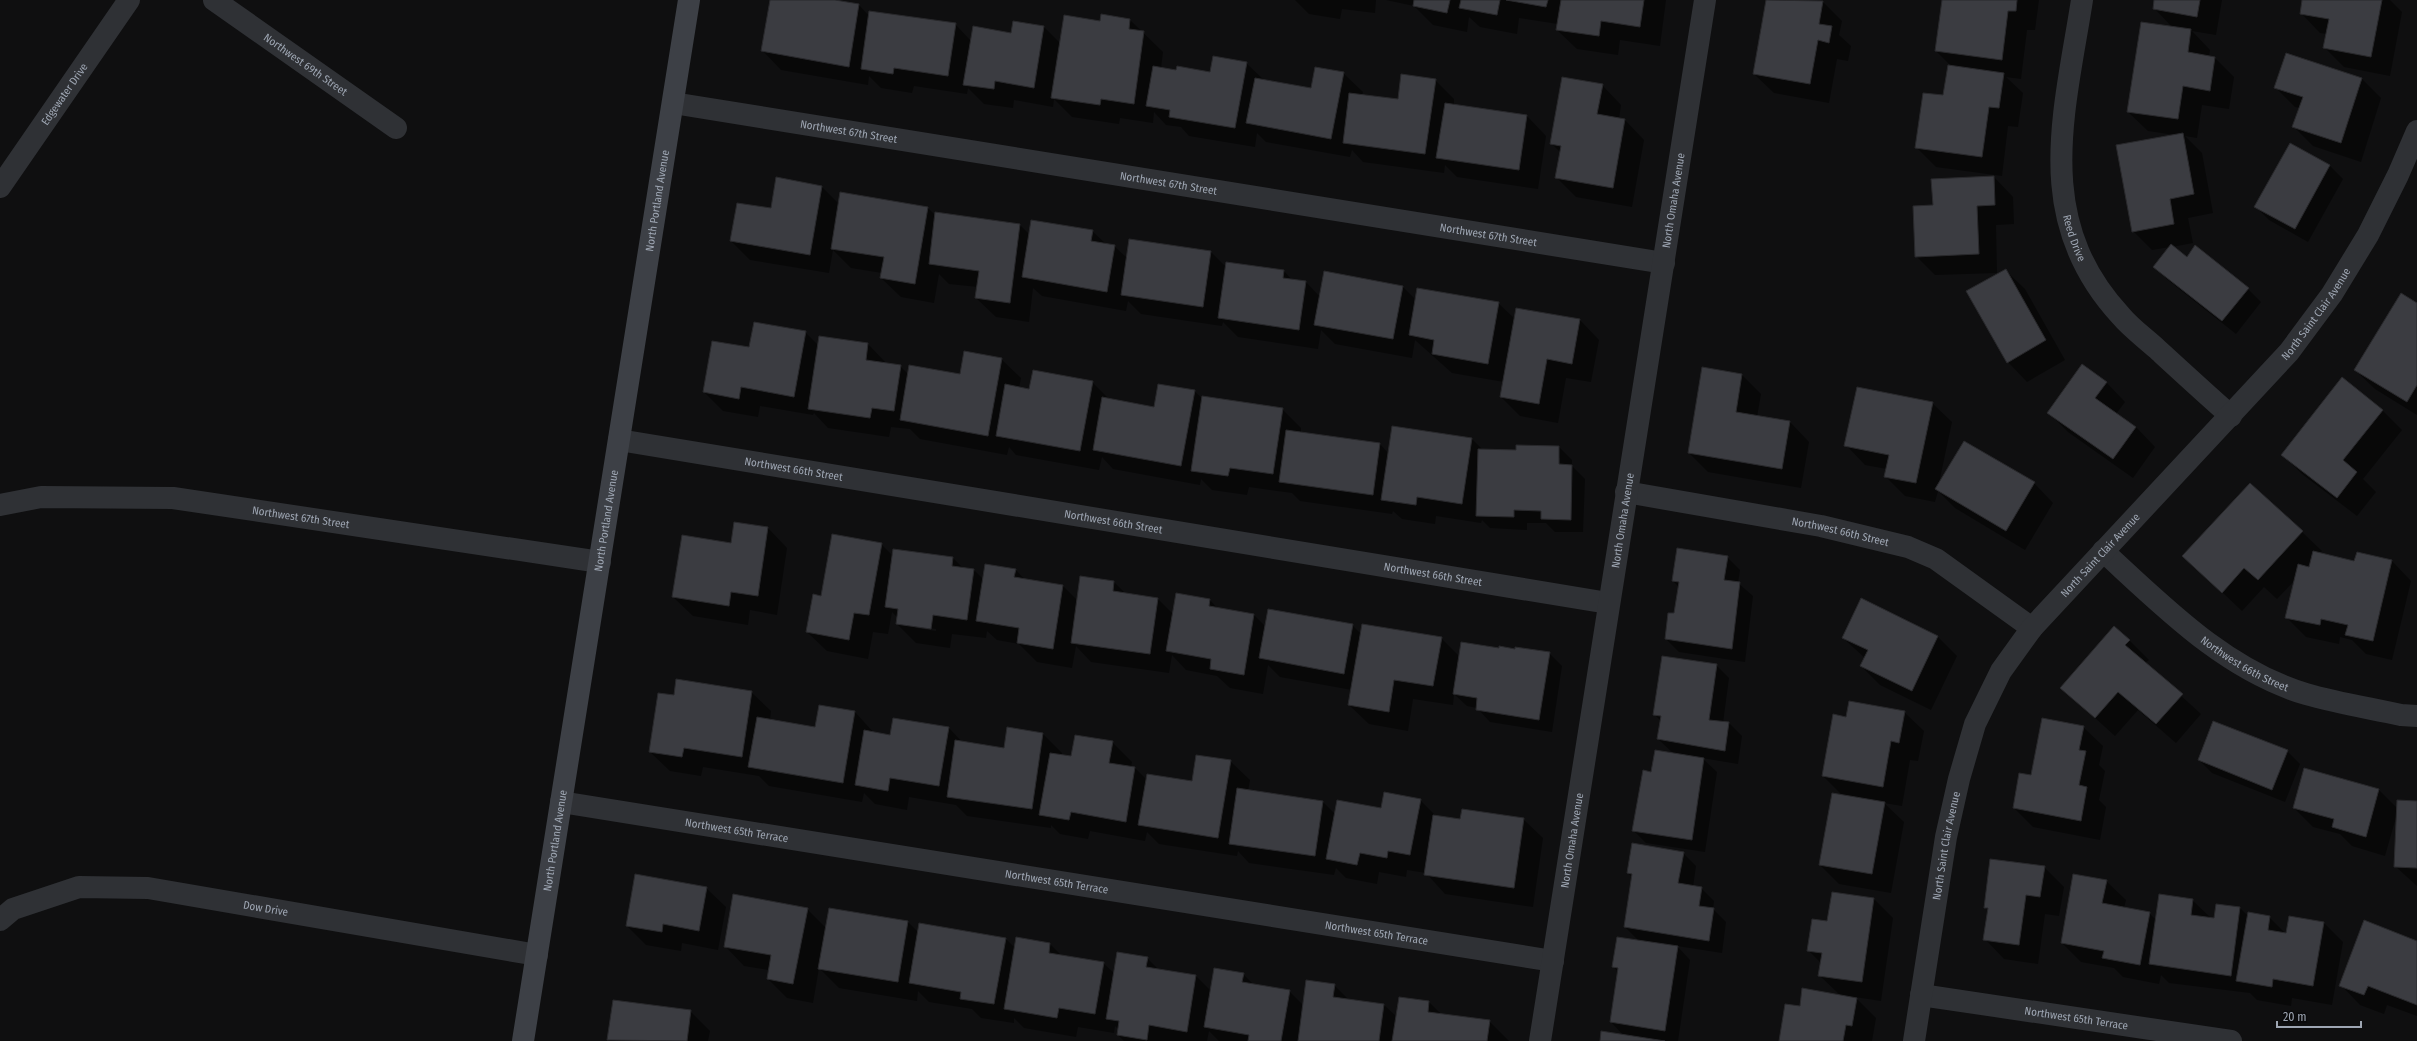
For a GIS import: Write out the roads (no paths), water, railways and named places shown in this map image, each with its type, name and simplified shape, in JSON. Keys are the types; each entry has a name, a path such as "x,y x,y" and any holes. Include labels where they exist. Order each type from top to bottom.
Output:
{"street":[{"name":"Edgewater Drive","path":"0,187 129,0"},
{"name":"Northwest 69th Street","path":"214,0 396,128"},
{"name":"North Portland Avenue","path":"523,1041 689,0"},
{"name":"North Omaha Avenue","path":"1540,1041 1608,603 1706,0"},
{"name":"Reed Drive","path":"2082,0 2060,151 2064,205 2071,235 2080,259 2096,286 2121,316 2230,416"},
{"name":"Northwest 67th Street","path":"673,103 1664,263"},
{"name":"North Saint Clair Avenue","path":"1914,1041 1946,837 1958,779 1975,724 2001,672 2032,628 2289,352 2332,294 2368,235 2398,175 2417,131"},
{"name":"Northwest 66th Street","path":"618,440 1608,603"},
{"name":"Northwest 66th Street","path":"1626,492 1821,526 1908,547 1936,559 2032,628"},
{"name":"Northwest 67th Street","path":"0,505 41,496 173,498 600,562"},
{"name":"Northwest 66th Street","path":"2103,551 2180,622 2222,652 2266,678 2305,694 2401,715 2417,716"},
{"name":"Northwest 65th Terrace","path":"561,802 1553,961"},
{"name":"Dow Drive","path":"0,920 13,909 79,887 148,888 537,955"},
{"name":"Northwest 65th Terrace","path":"1921,995 2231,1041"}]}
